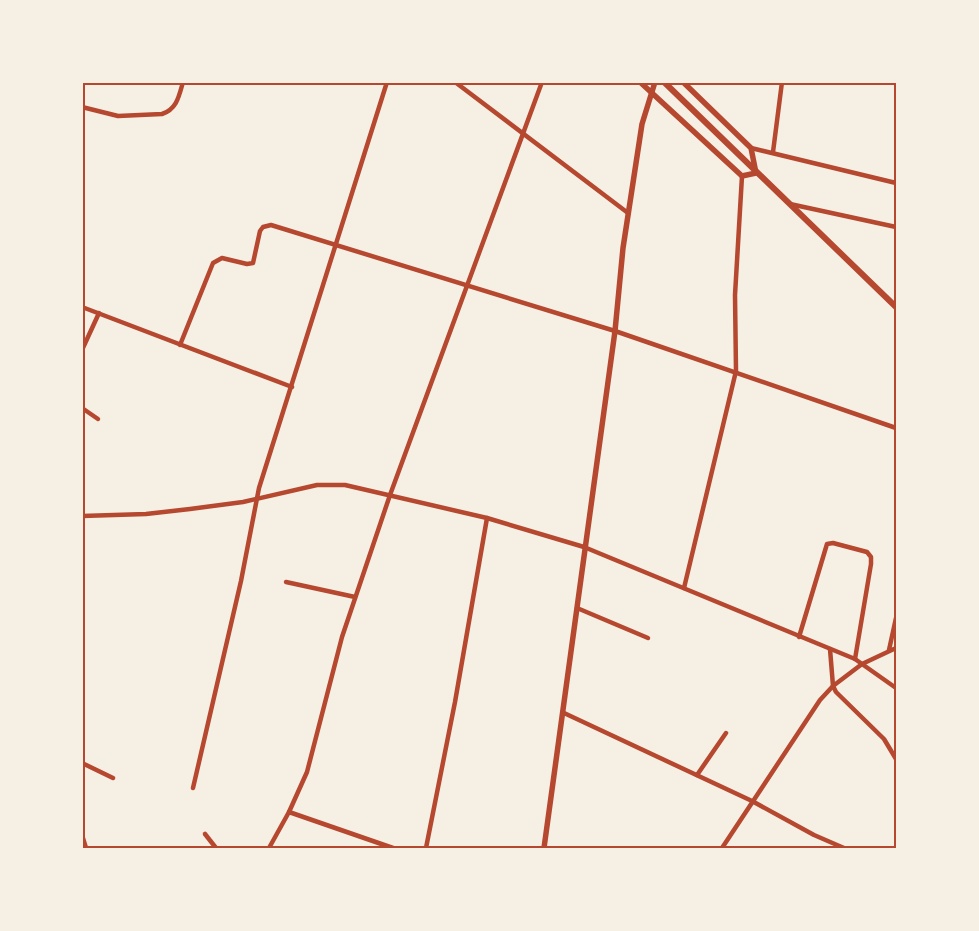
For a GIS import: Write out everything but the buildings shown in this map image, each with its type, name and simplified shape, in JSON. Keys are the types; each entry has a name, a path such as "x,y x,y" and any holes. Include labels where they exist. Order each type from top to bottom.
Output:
{"main road":[{"path":"664,82 896,307"}],"street":[{"path":"82,107 118,116 138,116 169,112 178,99 183,82"},
{"path":"193,788 265,469 387,82"},
{"path":"455,82 628,213"},
{"path":"269,848 298,794 316,743 331,676 355,597 390,495 542,82"},
{"path":"640,82 742,176"},
{"path":"544,848 615,331 622,248 642,124 654,82"},
{"path":"683,82 751,148 896,183"},
{"path":"773,152 782,82"},
{"path":"742,176 756,173 751,148"},
{"path":"684,588 736,371 735,295 742,176"},
{"path":"790,204 896,227"},
{"path":"180,345 213,263 222,258 248,264 253,263 263,227 271,225 615,331 736,371 896,428"},
{"path":"82,306 292,387"},
{"path":"82,350 99,313"},
{"path":"82,408 98,419"},
{"path":"82,516 146,514 190,509 332,484 346,485 487,518 584,547 855,659 896,688"},
{"path":"426,848 455,702 487,518"},
{"path":"799,637 827,544 833,543 867,552 871,557 855,659"},
{"path":"286,582 355,597"},
{"path":"577,608 648,638"},
{"path":"889,650 896,618"},
{"path":"722,848 802,726 833,686 862,664 896,648"},
{"path":"830,649 833,686 845,702 884,739 896,759"},
{"path":"564,713 752,801 820,838 844,848"},
{"path":"697,775 726,734"},
{"path":"82,763 112,778"},
{"path":"289,812 393,848"},
{"path":"205,834 216,848"},
{"path":"82,835 86,848"}]}
